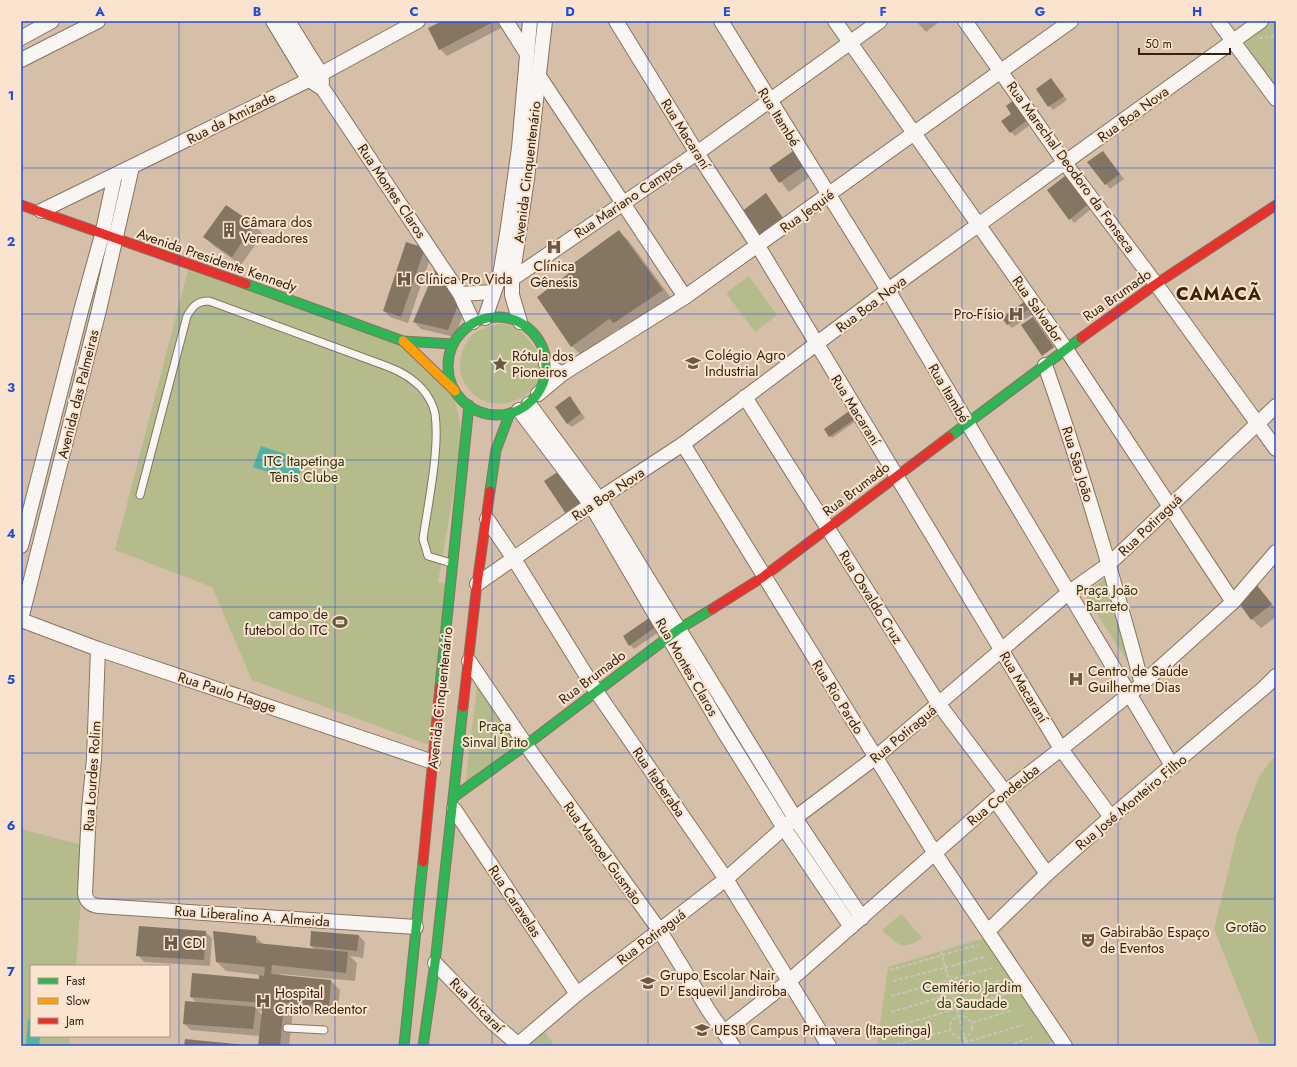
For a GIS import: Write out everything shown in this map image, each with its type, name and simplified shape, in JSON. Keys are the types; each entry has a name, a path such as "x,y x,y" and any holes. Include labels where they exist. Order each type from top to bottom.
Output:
{"main road":[{"name":"Avenida Presidente Kennedy","path":"21,205 403,341 452,344"},
{"name":"Rua Brumado","path":"454,803 526,745 674,633 763,577 827,527 1045,364 1156,284 1276,205"},
{"path":"506,317 520,322 537,339 546,364 545,379 524,405 494,414 479,411 458,394 451,382 449,368 452,344 460,334 479,320 506,317"},
{"name":"Avenida Presidente Kennedy","path":"403,341 458,394"},
{"name":"Avenida Cinquentenário","path":"404,1046 470,405"},
{"name":"Avenida Cinquentenário","path":"423,1046 435,963 478,584 496,450 524,405"},
{"path":"410,992 435,963"}],"street":[{"path":"21,38 52,21"},
{"path":"21,60 98,21"},
{"name":"Rua Montes Claros","path":"273,21 315,77 460,294 479,320"},
{"name":"Rua Montes Claros","path":"288,21 315,77"},
{"name":"Rua da Amizade","path":"41,211 315,77 418,21"},
{"path":"506,21 527,54"},
{"name":"Avenida Cinquentenário","path":"479,320 500,275 504,255 513,193 530,21"},
{"name":"Avenida Cinquentenário","path":"520,322 512,295 512,279 527,179 545,21"},
{"name":"Rua Macaraní","path":"616,21 697,153 758,246 816,345 897,475 1061,749 1111,817"},
{"name":"Rua Itambé","path":"721,21 828,196 888,290 1068,594 1173,767"},
{"name":"Rua Salvador","path":"835,21 1066,349 1233,602"},
{"name":"Rua Mariano Campos","path":"512,279 697,153 880,21"},
{"name":"Rua Marechal Deodoro da Fonseca","path":"965,21 1001,70 1065,163 1156,284 1276,449"},
{"name":"Rua Jequié","path":"524,405 562,374 685,297 758,246 914,132 1071,21"},
{"path":"1218,21 1276,99"},
{"name":"Rua Boa Nova","path":"478,584 595,502 683,444 888,290 979,226 1261,21"},
{"path":"539,76 685,297"},
{"name":"Avenida das Palmeiras","path":"21,620 116,240 132,167"},
{"name":"Avenida das Palmeiras","path":"21,546 82,307 102,235 115,175"},
{"path":"460,294 493,292"},
{"path":"546,364 562,374"},
{"name":"Rua São João","path":"1045,364 1067,426 1109,564"},
{"name":"Rua Osvaldo Cruz","path":"745,397 938,703 1000,796 1047,874"},
{"name":"Rua Montes Claros","path":"524,405 595,502 674,633 862,918"},
{"name":"Rua Potiraguá","path":"518,1046 577,994 726,879 795,818 876,757 1068,594 1109,564 1276,406"},
{"name":"Rua Rio Pardo","path":"683,444 763,577 934,852 1064,1046"},
{"name":"Rua Itaberaba","path":"487,518 596,691 726,879 788,982 829,1046"},
{"name":"Rua Condeuba","path":"724,1032 788,982 862,918 934,852 1000,796 1142,684 1233,602 1276,552"},
{"path":"1109,564 1142,684"},
{"name":"Rua Paulo Hagge","path":"21,620 98,649 433,762"},
{"name":"Rua Montes Claros","path":"674,633 721,727 784,828 850,927"},
{"name":"Rua Lourdes Rolim","path":"88,902 85,898 85,893 89,809 94,759 98,649"},
{"name":"Rua Manoel Gusmão","path":"469,661 526,745 660,931 733,1046"},
{"name":"Rua José Monteiro Filho","path":"988,931 1047,874 1111,817 1173,767 1276,676"},
{"name":"Rua Caravelas","path":"454,803 577,994"},
{"name":"Rua Liberalino A. Almeida","path":"88,902 99,906 416,927"},
{"name":"Rua Ibicaraí","path":"435,963 518,1046"}],"lane":[{"path":"140,495 187,316 194,305 200,301 209,301 401,372 417,383 427,396 435,412 436,434 423,539 428,556 453,564"},
{"path":"286,1028 324,1030"}],"path":[{"path":"936,876 944,946 941,952"},
{"path":"944,946 988,931"},
{"path":"890,970 978,945"},
{"path":"940,948 967,1046"},
{"path":"893,981 984,956"},
{"path":"891,996 992,968"},
{"path":"891,1012 1000,980"},
{"path":"887,1029 1006,994"},
{"path":"972,1023 1012,1010"},
{"path":"959,1016 968,1018 972,1023 972,1030 965,1038 959,1038 953,1035 950,1030 950,1024 953,1019 959,1016"},
{"path":"954,1046 1023,1025"},
{"path":"891,1046 950,1030"},
{"path":"1008,1046 1032,1037"}],"green space":[{"path":"1269,21 1276,21 1276,88 1243,40"},
{"name":"ITC Itapetinga Tênis Clube","path":"188,270 408,345 453,392 463,438 438,582 455,586 437,748 252,680 212,587 115,550"},
{"path":"749,276 777,315 755,332 726,293"},
{"name":"Rótula dos Pioneiros","path":"498,324 511,326 518,329 536,349 541,360 541,373 536,384 529,393 519,399 507,403 483,401 473,394 464,381 460,367 462,353 469,339 482,329"},
{"name":"Praça João Barreto","path":"1116,571 1148,675 1141,682 1084,594"},
{"name":"Praça Sinval Brito","path":"479,669 527,739 465,787"},
{"name":"Grotão","path":"1276,754 1276,1046 1261,1046 1214,929 1238,831 1259,777"},
{"path":"21,829 85,846 76,965 30,965 30,1037 70,1037 69,1046 21,1046"},
{"path":"901,914 922,938 910,945 896,942 882,930"},
{"name":"Cemitério Jardim da Saudade","path":"991,936 1060,1038 1045,1046 877,1046 888,967"},
{"path":"541,1028 555,1046 516,1046"}],"water":[{"path":"261,446 304,460 297,482 253,467"},
{"path":"28,1019 30,1019 30,1037 40,1037 39,1046 26,1046"}],"building":[{"path":"442,21 495,21 439,50 428,28"},
{"path":"1051,78 1064,96 1048,107 1036,89"},
{"path":"1016,98 1030,118 1010,133 1001,121 1011,114 1006,106"},
{"path":"796,149 807,164 779,183 769,168"},
{"path":"1103,151 1120,174 1105,185 1087,162"},
{"path":"1070,172 1092,201 1069,220 1047,190"},
{"path":"766,193 787,224 760,243 741,212"},
{"name":"Câmara dos Vereadores","path":"226,205 254,224 232,257 203,237"},
{"path":"619,230 663,290 614,323 609,319 571,347 537,297 573,270 571,265"},
{"name":"Clínica Pro Vida","path":"406,242 425,248 401,317 383,311"},
{"path":"435,270 458,305 448,330 413,322"},
{"name":"Pro-Físio","path":"1024,302 1029,309 1007,325 1002,318"},
{"path":"1033,317 1054,347 1042,356 1021,325"},
{"path":"570,396 581,413 567,424 555,407"},
{"path":"852,409 858,417 829,437 824,429"},
{"path":"562,469 585,501 566,514 544,481"},
{"path":"1256,584 1272,604 1251,620 1239,603"},
{"path":"652,616 658,625 629,646 623,636"},
{"name":"CDI","path":"139,926 206,931 204,960 136,956"},
{"path":"213,931 256,936 256,943 348,952 346,973 272,965 271,974 331,980 329,1007 284,1003 280,1046 258,1046 263,1003 190,997 192,973 259,979 259,975 264,976 265,967 216,962"},
{"path":"311,931 359,935 357,951 310,946"},
{"path":"185,1001 256,1007 253,1029 183,1024"},
{"path":"185,1039 246,1045 246,1046 184,1046"}],"traffic: fast":[{"path":"246,284 403,341 452,344"},
{"path":"497,317 516,321 531,332 542,347 546,366 542,385 531,400 516,411 497,415 478,411 463,400 452,385 448,366 452,347 463,332 478,321 497,317"},
{"path":"949,437 1081,338"},
{"path":"440,687 469,405"},
{"path":"490,491 496,450 510,413"},
{"path":"454,797 526,745 679,629 712,609"},
{"path":"423,1046 435,963 463,707"},
{"path":"404,1046 423,862"}],"traffic: slow":[{"path":"403,341 455,391"}],"traffic: jam":[{"path":"21,205 246,284"},
{"path":"1081,338 1156,284 1276,205"},
{"path":"712,609 763,577 949,437"},
{"path":"463,707 477,584 490,491"},
{"path":"423,862 440,687"}],"place":[{"name":"Câmara dos Vereadores","path":"229,230"},
{"name":"Clínica Gênesis","path":"554,247"},
{"name":"Clínica Pro Vida","path":"404,279"},
{"name":"Pro-Físio","path":"1016,314"},
{"name":"Colégio Agro Industrial","path":"693,363"},
{"name":"Rótula dos Pioneiros","path":"500,364"},
{"name":"campo de futebol do ITC","path":"340,622"},
{"name":"Centro de Saúde Guilherme Dias","path":"1076,679"},
{"name":"Gabirabão Espaço de Eventos","path":"1088,940"},
{"name":"CDI","path":"171,943"},
{"name":"Grupo Escolar Nair D' Esquevil Jandiroba","path":"648,983"},
{"name":"Hospital Cristo Redentor","path":"263,1001"},
{"name":"UESB Campus Primavera (Itapetinga)","path":"702,1030"}],"district":[{"name":"CAMACÃ","path":"1219,294"}]}
